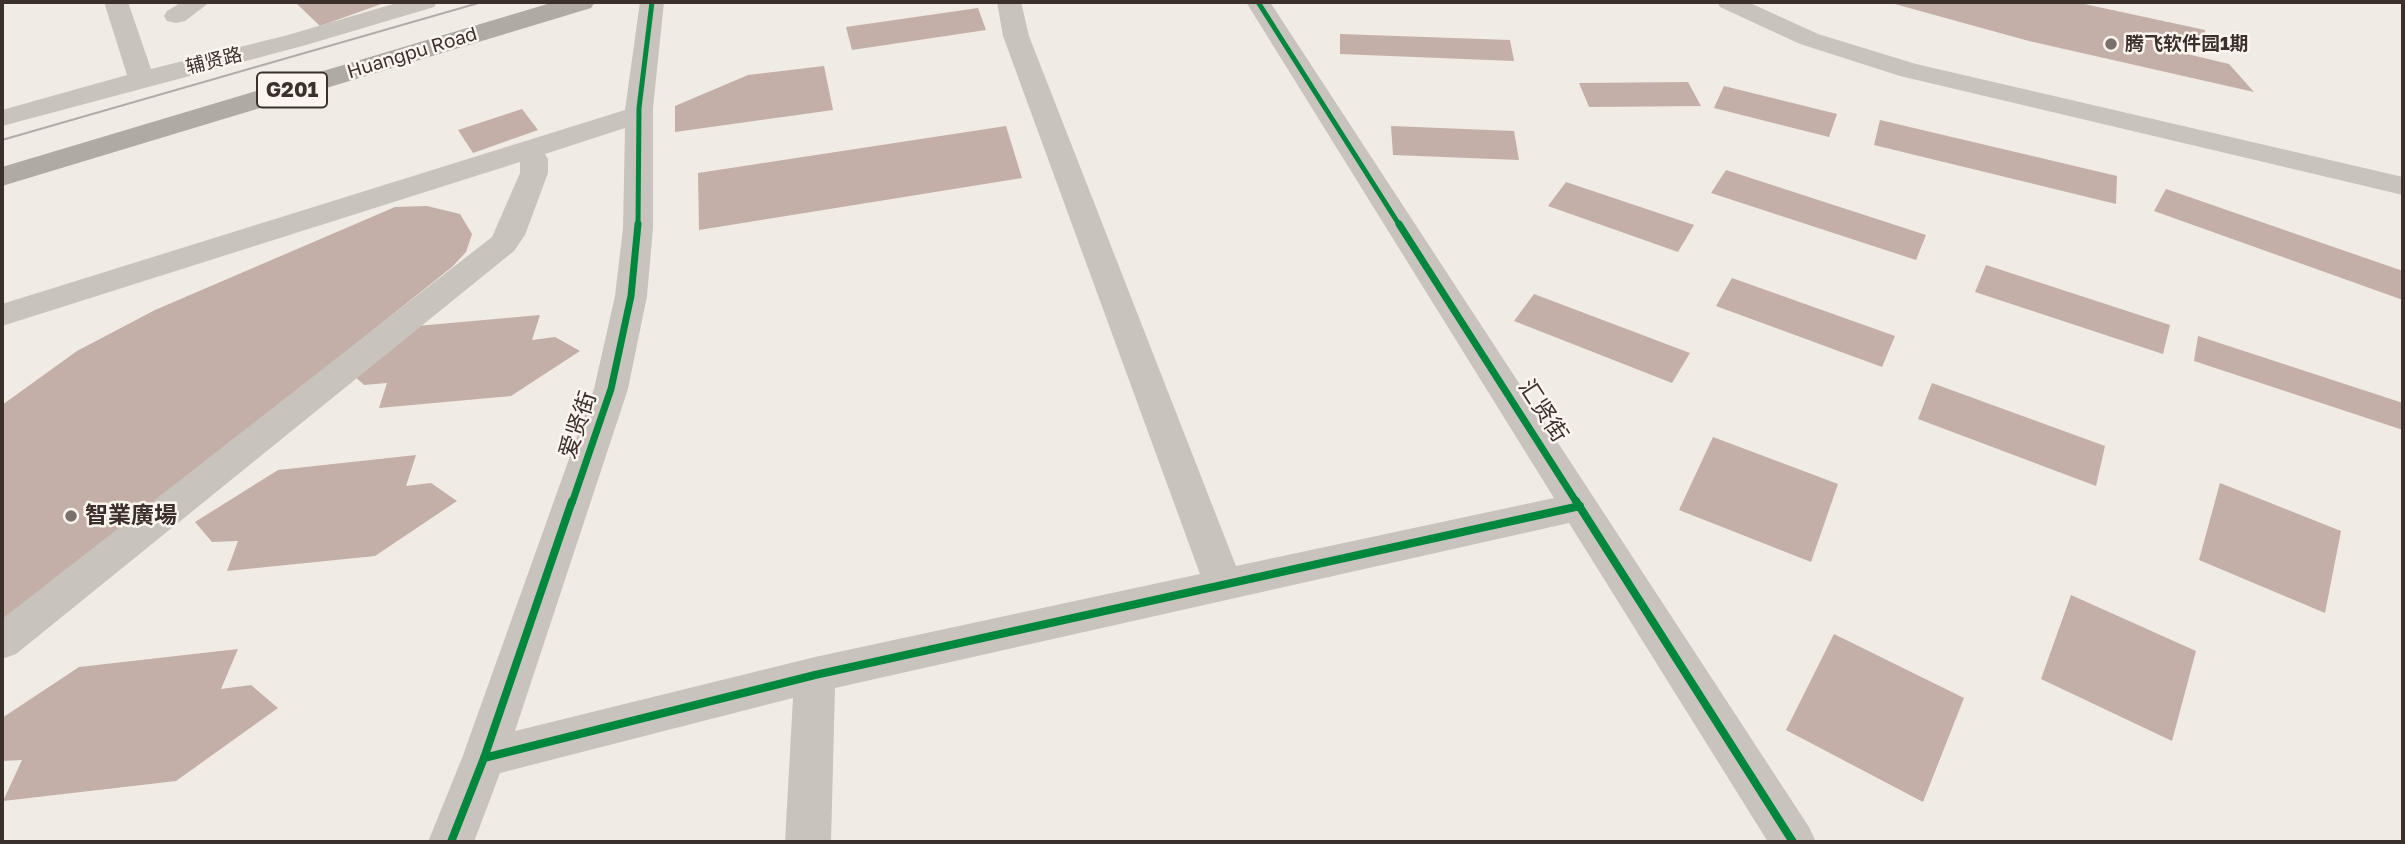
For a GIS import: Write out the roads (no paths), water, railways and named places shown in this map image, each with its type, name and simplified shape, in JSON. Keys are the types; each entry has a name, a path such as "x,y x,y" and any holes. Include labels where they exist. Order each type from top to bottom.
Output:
{"highway":[{"name":"Huangpu Road","path":"2,161 541,2"},
{"name":"Huangpu Road","path":"2,177 582,2"}],"street":[{"path":"176,16 198,2"},
{"name":"辅贤路","path":"2,118 141,79 297,40 425,2"},
{"name":"爱贤街","path":"451,842 484,758 611,389 631,296 637,242 639,115 652,2"},
{"path":"1009,2 1016,36 1223,584"},
{"name":"汇贤街","path":"1258,2 1793,842"},
{"path":"1729,2 1809,39 1909,70 2403,186"},
{"path":"124,4 141,79"},
{"path":"2,315 639,115"},
{"path":"2,642 503,244 510,235 534,173 534,159 525,151"},
{"path":"484,758 815,675 1580,506"},
{"path":"808,842 815,675"}],"tram line":[{"path":"2,140 482,2"}],"place":[{"name":"腾飞软件园1期","path":"2111,44"},
{"name":"智業廣場","path":"71,516"}]}
